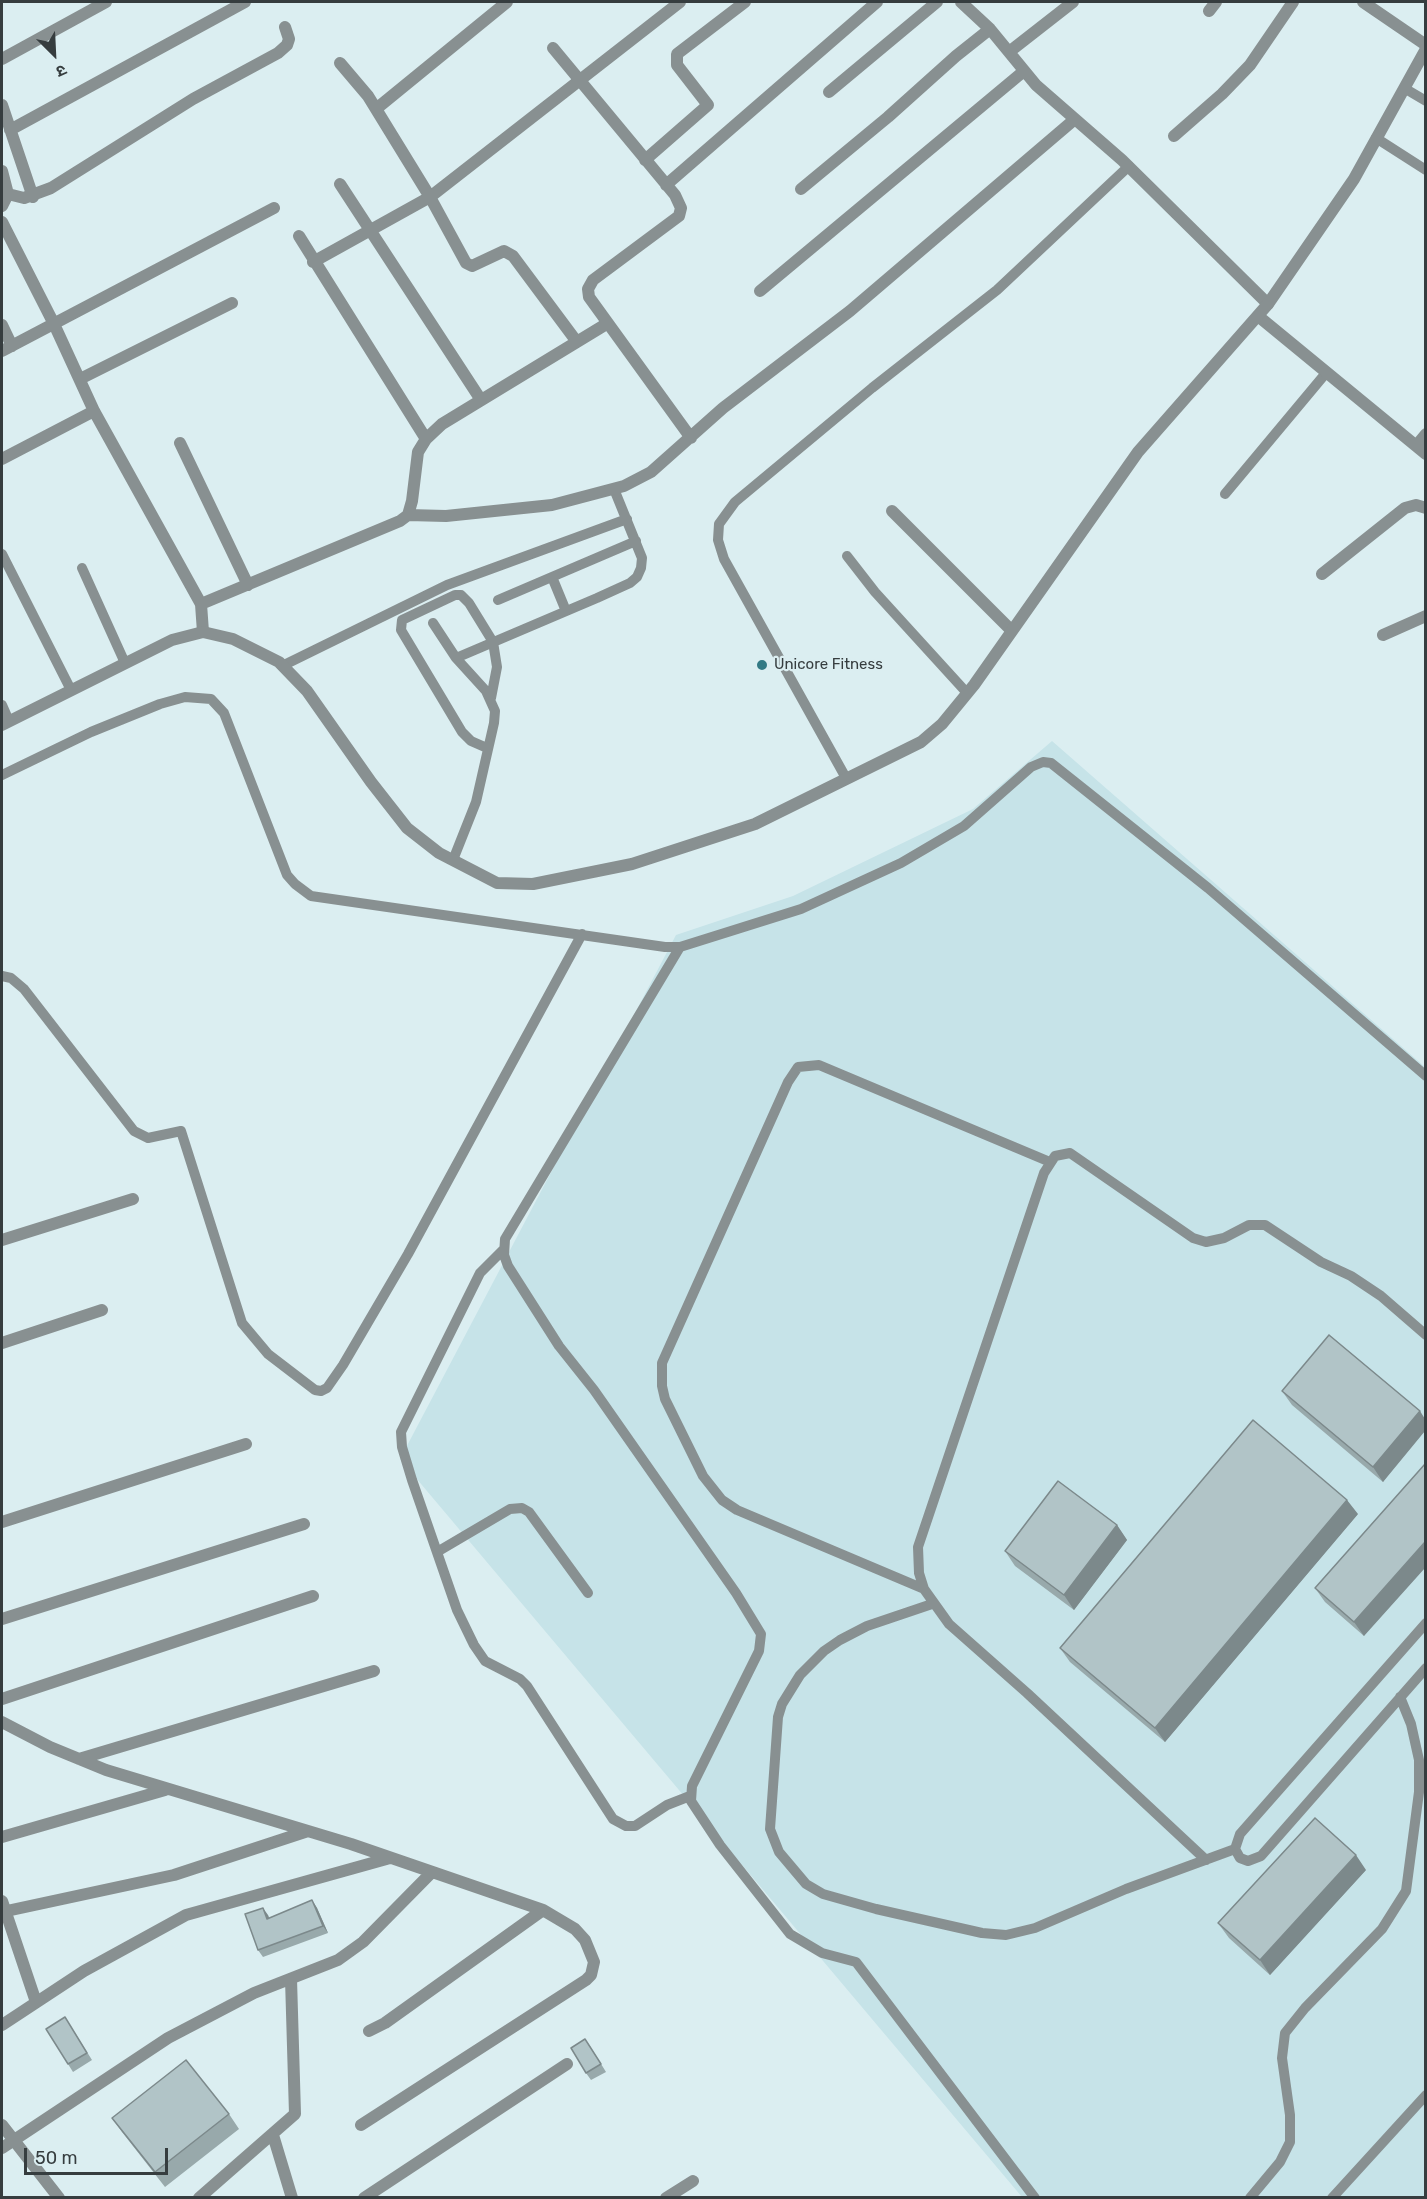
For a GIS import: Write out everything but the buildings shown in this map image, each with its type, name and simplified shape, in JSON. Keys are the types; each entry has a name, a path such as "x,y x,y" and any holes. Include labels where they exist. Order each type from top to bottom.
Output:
{"street":[{"path":"2,59 106,2"},
{"path":"10,130 245,2"},
{"path":"376,109 507,2"},
{"path":"313,262 430,197 680,2"},
{"path":"645,160 708,105 677,65 677,54 745,2"},
{"path":"666,185 877,2"},
{"path":"829,92 937,2"},
{"path":"961,2 990,29 1023,71 1129,166 1268,304"},
{"path":"1009,52 1073,2"},
{"path":"1174,136 1222,94 1250,65 1293,2"},
{"path":"5,723 172,640 203,632 232,639 282,666 307,691 371,782 407,828 439,853 497,883 532,884 632,864 755,824 921,742 942,724 967,693 1138,452 1268,304 1354,179 1425,47 1363,2"},
{"path":"5,195 33,197 211,88 278,53 290,39 285,27"},
{"path":"801,189 990,29"},
{"path":"554,48 666,185 681,208 679,216 593,280 588,289 589,297 691,438"},
{"path":"340,63 376,109 430,197 466,263 472,266 504,251 513,256 577,342"},
{"path":"760,291 1023,71"},
{"path":"2,105 33,197"},
{"path":"408,514 446,516 493,513 552,505 614,489 651,472 723,408 850,311 1075,119"},
{"path":"2,171 5,195 2,206"},
{"path":"340,184 481,400"},
{"path":"2,325 7,349 274,208"},
{"path":"2,222 54,324 94,411 201,604 203,632"},
{"path":"299,236 313,262 426,439"},
{"path":"80,379 232,303"},
{"path":"1258,316 1421,450 1425,434"},
{"path":"201,604 400,521 408,514 412,501 418,452 426,439 442,424 608,323"},
{"path":"2,459 94,411"},
{"path":"180,443 248,585"},
{"path":"1322,574 1405,508 1416,505 1425,508"},
{"path":"892,511 1011,630"},
{"path":"1383,635 1425,616"},
{"path":"2,1240 133,1198"},
{"path":"2,1343 102,1310"},
{"path":"2,1522 246,1444"},
{"path":"2,1619 304,1524"},
{"path":"2,1699 313,1596"},
{"path":"79,1759 374,1671"},
{"path":"2,1722 79,1759 166,1789 390,1857 543,1910 575,1929 585,1940 593,1954 591,1975 361,2125"},
{"path":"2,1837 166,1789"},
{"path":"36,2002 3,1908 174,1875 308,1831"},
{"path":"2,2025 128,1945 186,1915 390,1857"},
{"path":"2,2148 12,2139 168,2038 229,2004 324,1967 363,1942 432,1872"},
{"path":"369,2031 385,2023 543,1910"},
{"path":"199,2198 295,2114 291,1979"},
{"path":"364,2198 567,2064"},
{"path":"2,2125 59,2198"},
{"path":"273,2135 292,2198"},
{"path":"666,2198 693,2181"}],"lane":[{"path":"1404,88 1425,101"},
{"path":"1376,138 1425,170"},
{"path":"846,778 724,559 718,540 719,524 735,502 872,388 997,290 1129,166"},
{"path":"1225,494 1326,373"},
{"path":"456,658 630,583 637,577 642,558 614,489"},
{"path":"282,666 447,585 627,519"},
{"path":"498,600 636,541"},
{"path":"2,554 72,690"},
{"path":"847,556 875,592 967,693"},
{"path":"82,568 125,663"},
{"path":"552,577 566,611"},
{"path":"487,748 471,741 462,732 400,625 402,620 455,595 461,595 469,603 493,642 497,667 490,698"},
{"path":"433,623 456,658 490,698 495,711 476,802 453,860"},
{"path":"2,775 91,732 160,704 185,697 211,699 224,713 287,875 304,892 339,901 680,947 801,909 901,863 964,826 1023,772 1043,762 1058,766 1208,888 1425,1076"},
{"path":"2,705 5,723"},
{"path":"2,976 11,978 24,989 134,1131 148,1138 181,1131 242,1323 268,1354 315,1390 321,1392 327,1388 344,1365 408,1254 582,934"},
{"path":"680,947 505,1239 503,1250 508,1266 554,1338 594,1390 736,1593 761,1634 759,1651 692,1786 690,1796 720,1845 790,1934 822,1953 856,1962 1035,2198"},
{"path":"924,1589 736,1510 722,1500 703,1476 665,1399 662,1386 662,1363 788,1082 798,1067 819,1065 1050,1162"},
{"path":"1206,1860 1028,1693 949,1624 932,1604 919,1573 918,1547 1050,1162 1062,1153 1070,1153 1080,1158 1193,1238 1206,1242 1224,1238 1249,1225 1265,1224 1321,1262 1351,1276 1381,1296 1425,1335"},
{"path":"503,1250 480,1272 401,1432 402,1447 437,1552 465,1628 478,1653 485,1661 520,1679 527,1686 613,1819 626,1826 635,1826 667,1805 690,1796"},
{"path":"437,1552 510,1509 522,1508 529,1512 588,1593"},
{"path":"932,1604 867,1626 840,1640 824,1651 800,1675 782,1704 778,1717 770,1829 779,1852 806,1884 823,1894 876,1910 995,1935 1035,1928 1126,1889 1235,1849"},
{"path":"1425,1623 1239,1834 1235,1849 1243,1861 1253,1861 1261,1856 1425,1668"},
{"path":"1250,2198 1280,2162 1290,2142 1290,2115 1282,2058 1285,2033 1305,2008 1383,1929 1406,1891 1419,1792 1419,1760 1411,1724 1400,1697"},
{"path":"1332,2198 1425,2095"}],"shaded area":[{"path":"1052,741 1425,1067 1425,2197 1022,2197 400,1459 676,935 793,896 973,809"}],"place":[{"name":"Unicore Fitness","path":"762,665"}]}
